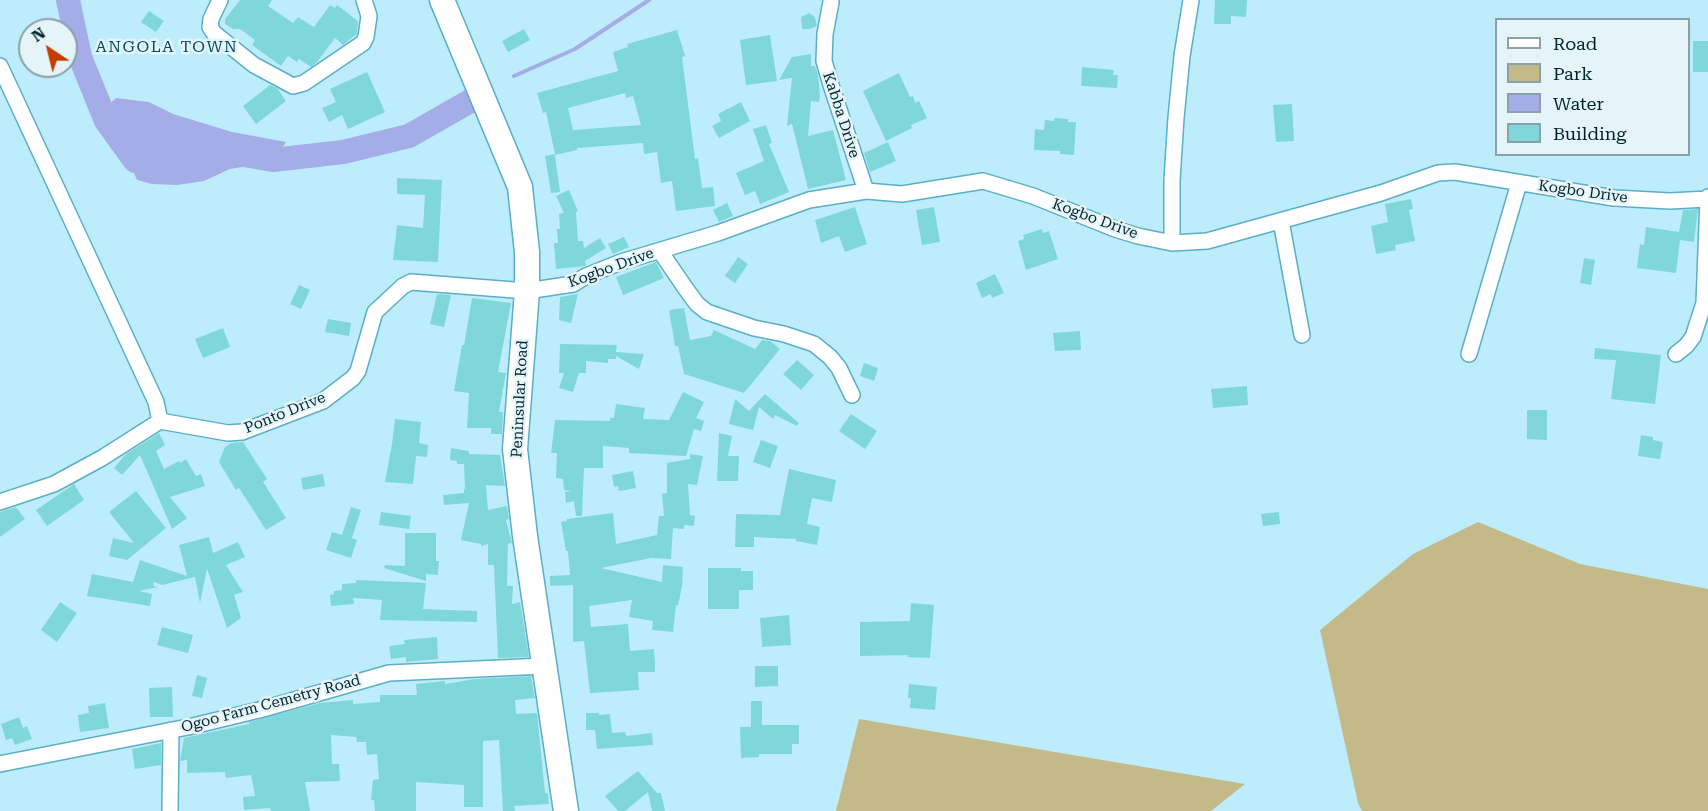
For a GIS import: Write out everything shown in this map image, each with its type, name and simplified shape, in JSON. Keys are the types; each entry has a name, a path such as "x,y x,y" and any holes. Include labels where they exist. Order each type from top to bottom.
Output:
{"main road":[{"name":"Peninsular Road","path":"442,0 520,187 533,290 527,448 545,615 570,772 579,811"},
{"name":"Peninsular Road","path":"455,0 500,101 529,176 538,227 515,448 566,811"}],"street":[{"path":"220,0 211,19 210,27 214,33 254,65 293,86 363,43 369,16 364,0"},
{"path":"1172,243 1172,180 1176,117 1191,0"},
{"name":"Kabba Drive","path":"831,2 825,34 825,67 866,191"},
{"path":"0,66 156,402 160,422 54,484 0,502"},
{"name":"Kogbo Drive","path":"533,290 573,284 600,270 718,233 809,200 866,191 902,194 983,181 1034,196 1122,231 1172,243 1207,241 1381,193 1438,173 1455,172 1614,198 1670,201 1708,198"},
{"path":"1469,354 1519,183"},
{"path":"1676,354 1693,337 1704,303 1708,198"},
{"path":"1281,221 1302,335"},
{"path":"660,251 686,289 707,312 754,328 784,334 814,344 830,357 839,369 852,395"},
{"name":"Ponto Drive","path":"160,422 228,433 242,432 323,401 353,378 358,371 375,312 403,286 411,282 533,290"},
{"name":"Ogoo Farm Cemetry Road","path":"0,764 263,709 389,673 544,666"},
{"path":"170,811 171,730"}],"green space":[{"path":"1478,522 1580,564 1708,589 1708,811 1362,811 1358,803 1320,630 1413,554"},
{"path":"859,719 1245,784 1211,811 836,811"}],"water":[{"path":"116,98 149,102 173,114 232,132 286,142 270,167 254,165 230,169 204,181 177,185 152,184 137,180 133,171 141,165 135,146 105,108"}],"building":[{"path":"240,0 272,0 268,6 293,23 298,17 314,27 330,5 335,8 337,5 358,21 357,34 343,45 335,38 311,67 299,59 297,62 288,56 281,66 252,45 255,40 240,29 233,29 225,24 225,19"},
{"path":"1215,0 1247,0 1246,17 1231,16 1231,24 1214,24"},
{"path":"149,11 164,21 156,32 141,22"},
{"path":"809,13 815,17 817,26 802,29 801,17"},
{"path":"524,29 530,40 508,52 502,41"},
{"path":"677,30 685,56 682,57 695,159 698,158 702,188 713,187 715,206 676,211 672,181 661,183 657,152 644,154 643,143 577,148 577,150 555,155 560,192 551,193 545,156 555,154 546,112 543,113 537,93 618,71 613,52 628,47 627,44","holes":["625,93 626,98 633,96 641,125 573,130 568,108"]},
{"path":"770,35 777,81 746,85 740,40"},
{"path":"1693,41 1708,41 1708,72 1693,72"},
{"path":"811,54 811,66 815,66 818,75 820,96 819,102 811,101 808,136 833,130 846,180 808,189 792,124 787,126 792,78 779,80 792,57"},
{"path":"1082,67 1114,70 1113,75 1118,75 1117,88 1081,86"},
{"path":"367,72 385,112 348,129 342,115 329,122 322,108 336,102 330,89"},
{"path":"899,73 910,97 913,96 915,103 919,101 927,118 886,141 863,91"},
{"path":"270,85 277,88 286,101 256,124 243,106"},
{"path":"741,102 750,121 719,138 712,126 721,121 718,114"},
{"path":"1292,104 1294,141 1276,142 1273,105"},
{"path":"1054,118 1076,122 1074,155 1060,154 1060,151 1034,150 1035,129 1044,130 1045,120 1054,121"},
{"path":"766,125 772,143 769,144 789,192 760,204 755,191 745,195 736,173 764,161 753,129"},
{"path":"888,142 896,161 870,172 864,153"},
{"path":"397,178 442,180 438,262 393,260 397,225 423,228 425,195 397,194"},
{"path":"569,190 578,211 576,212 578,241 583,241 584,248 600,238 606,248 585,261 586,266 556,269 554,243 558,243 559,214 564,213 556,196"},
{"path":"1411,199 1413,209 1409,210 1415,241 1395,245 1396,250 1376,254 1371,226 1388,222 1385,204"},
{"path":"727,203 733,216 719,222 713,210"},
{"path":"855,207 867,244 845,252 839,236 821,243 815,220"},
{"path":"934,207 940,242 922,245 916,210"},
{"path":"1698,209 1694,242 1680,240 1676,273 1637,268 1640,244 1644,245 1646,227 1679,232 1683,210"},
{"path":"1042,229 1043,233 1049,231 1058,259 1026,270 1018,241 1024,239 1023,235"},
{"path":"624,237 629,247 613,254 608,244"},
{"path":"738,257 748,264 735,283 725,276"},
{"path":"1584,258 1595,260 1591,285 1580,283"},
{"path":"656,262 664,278 623,295 616,277"},
{"path":"995,274 1004,293 992,298 991,294 982,298 976,283"},
{"path":"299,285 310,290 301,309 290,304"},
{"path":"437,294 451,295 444,327 430,324"},
{"path":"578,294 571,323 559,320 560,297"},
{"path":"472,298 511,303 498,372 506,373 499,412 503,412 502,434 491,434 491,428 467,428 469,393 454,391"},
{"path":"684,308 690,340 711,336 714,330 755,349 762,340 770,341 780,349 744,393 684,374 678,346 675,346 669,310"},
{"path":"328,319 351,323 349,336 325,332"},
{"path":"223,328 230,347 203,358 195,339"},
{"path":"1080,331 1081,350 1055,351 1053,333"},
{"path":"560,344 617,345 616,352 644,354 639,369 616,356 616,359 608,359 608,363 586,361 586,373 579,373 573,392 559,388 564,373 559,373"},
{"path":"1595,348 1661,355 1655,404 1611,399 1616,360 1594,359"},
{"path":"797,360 814,375 801,390 783,374"},
{"path":"864,363 878,368 874,381 860,376"},
{"path":"1247,386 1248,405 1213,408 1211,389"},
{"path":"683,392 704,402 696,418 704,421 701,431 694,429 686,456 629,453 629,448 603,446 603,468 584,468 582,516 576,516 574,501 566,503 565,492 571,491 564,490 563,479 556,478 557,453 551,453 555,420 610,421 610,418 614,418 616,404 645,408 643,419 669,420"},
{"path":"765,394 799,423 797,426 775,415 773,419 759,407 753,430 729,424 735,399 749,411"},
{"path":"1527,410 1547,410 1547,440 1527,439"},
{"path":"851,414 877,431 865,449 839,431"},
{"path":"395,419 421,422 419,443 428,445 427,457 416,456 413,484 385,482"},
{"path":"159,433 165,445 156,451 164,469 186,459 196,476 201,474 205,486 170,497 187,518 172,529 140,455 122,475 114,468 126,454"},
{"path":"719,433 732,436 728,456 739,456 738,481 717,481"},
{"path":"1641,435 1663,442 1660,459 1638,456"},
{"path":"761,440 778,446 770,468 753,462"},
{"path":"243,442 267,479 263,482 286,518 266,530 239,488 236,490 219,462 225,447 231,443"},
{"path":"451,448 469,451 469,454 500,455 505,486 486,485 488,510 507,506 509,519 506,520 512,543 508,544 507,586 513,586 512,604 520,602 529,657 498,658 494,565 488,565 488,544 481,546 481,544 461,540 469,503 444,505 443,495 464,493 465,489 464,464 457,464 457,461 450,460"},
{"path":"690,454 703,456 697,485 688,484 690,515 695,516 694,526 684,525 684,529 673,528 671,559 651,558 601,568 662,582 663,565 683,567 682,587 678,605 676,605 673,632 652,630 653,621 629,617 632,600 589,606 591,627 628,624 630,651 654,649 655,663 655,672 638,672 639,690 590,693 584,641 573,642 573,585 550,586 550,576 570,575 568,551 566,551 561,522 567,519 613,513 616,544 657,535 659,516 664,516 662,494 667,493 667,463 690,459"},
{"path":"789,469 836,480 832,502 812,498 807,524 820,527 817,545 796,541 796,539 754,537 754,547 735,547 736,514 780,515"},
{"path":"633,471 636,488 619,491 618,486 614,487 612,475"},
{"path":"323,474 325,486 303,490 301,478"},
{"path":"74,484 84,500 47,526 36,510"},
{"path":"136,491 166,528 127,560 109,556 113,538 134,543 109,512"},
{"path":"16,507 25,519 0,537 0,512"},
{"path":"351,507 361,510 352,538 357,540 351,558 326,550 332,532 342,535"},
{"path":"381,512 411,516 409,529 379,525"},
{"path":"1279,512 1280,524 1263,526 1261,514"},
{"path":"405,533 436,533 438,575 426,574 426,581 384,568 385,565 405,566"},
{"path":"209,537 213,553 238,542 245,557 226,565 243,592 234,595 241,618 227,628 207,569 200,603 195,577 162,585 154,582 153,586 158,587 139,591 152,594 150,606 87,596 92,574 133,582 140,560 187,576 179,545"},
{"path":"708,568 741,568 741,571 753,571 753,590 739,590 739,609 708,609"},
{"path":"356,580 426,583 423,609 477,611 477,622 380,620 382,600 353,598 354,604 331,606 330,595 334,594 334,591 342,590 342,584 356,583"},
{"path":"60,602 77,613 57,642 41,630"},
{"path":"911,603 934,605 930,658 907,657 908,655 860,656 860,622 910,621"},
{"path":"789,615 791,645 762,647 760,618"},
{"path":"162,627 193,635 188,653 157,645"},
{"path":"437,637 438,659 406,662 406,657 391,659 389,646 405,644 404,640"},
{"path":"755,666 778,666 778,686 755,687"},
{"path":"197,675 207,678 202,698 192,696"},
{"path":"531,676 535,698 515,700 516,714 537,713 545,793 548,793 549,804 514,806 515,811 503,811 499,740 483,741 483,807 464,807 464,785 416,782 416,811 375,811 374,800 371,800 373,780 379,779 377,754 367,755 366,742 357,742 356,737 331,735 332,764 339,764 340,781 305,782 310,811 271,811 270,808 244,810 243,797 255,796 251,775 226,778 225,772 187,773 187,760 180,761 184,738 249,724 249,722 320,703 353,700 353,704 380,702 380,695 417,695 416,684 445,681 445,684 475,679"},
{"path":"909,684 937,687 935,710 910,708"},
{"path":"172,687 173,717 150,717 149,688"},
{"path":"751,701 762,701 762,725 799,725 799,744 792,744 792,754 759,754 759,757 741,758 740,727 751,727"},
{"path":"105,703 109,728 80,732 78,715 89,713 88,706"},
{"path":"586,713 610,714 612,733 625,732 626,736 652,733 653,745 597,749 595,730 586,730"},
{"path":"19,717 23,728 27,726 32,739 15,745 12,738 6,740 1,724"},
{"path":"161,743 161,765 135,769 132,749"},
{"path":"638,771 657,793 661,793 665,811 652,811 648,792 625,811 618,811 605,796"}],"waterway":[{"path":"68,0 80,57 106,121 135,161 169,147"},
{"path":"514,76 575,49 649,0"},
{"path":"244,155 273,160 343,152 409,136 472,100"}],"district":[{"name":"ANGOLA TOWN","path":"167,47"}]}
